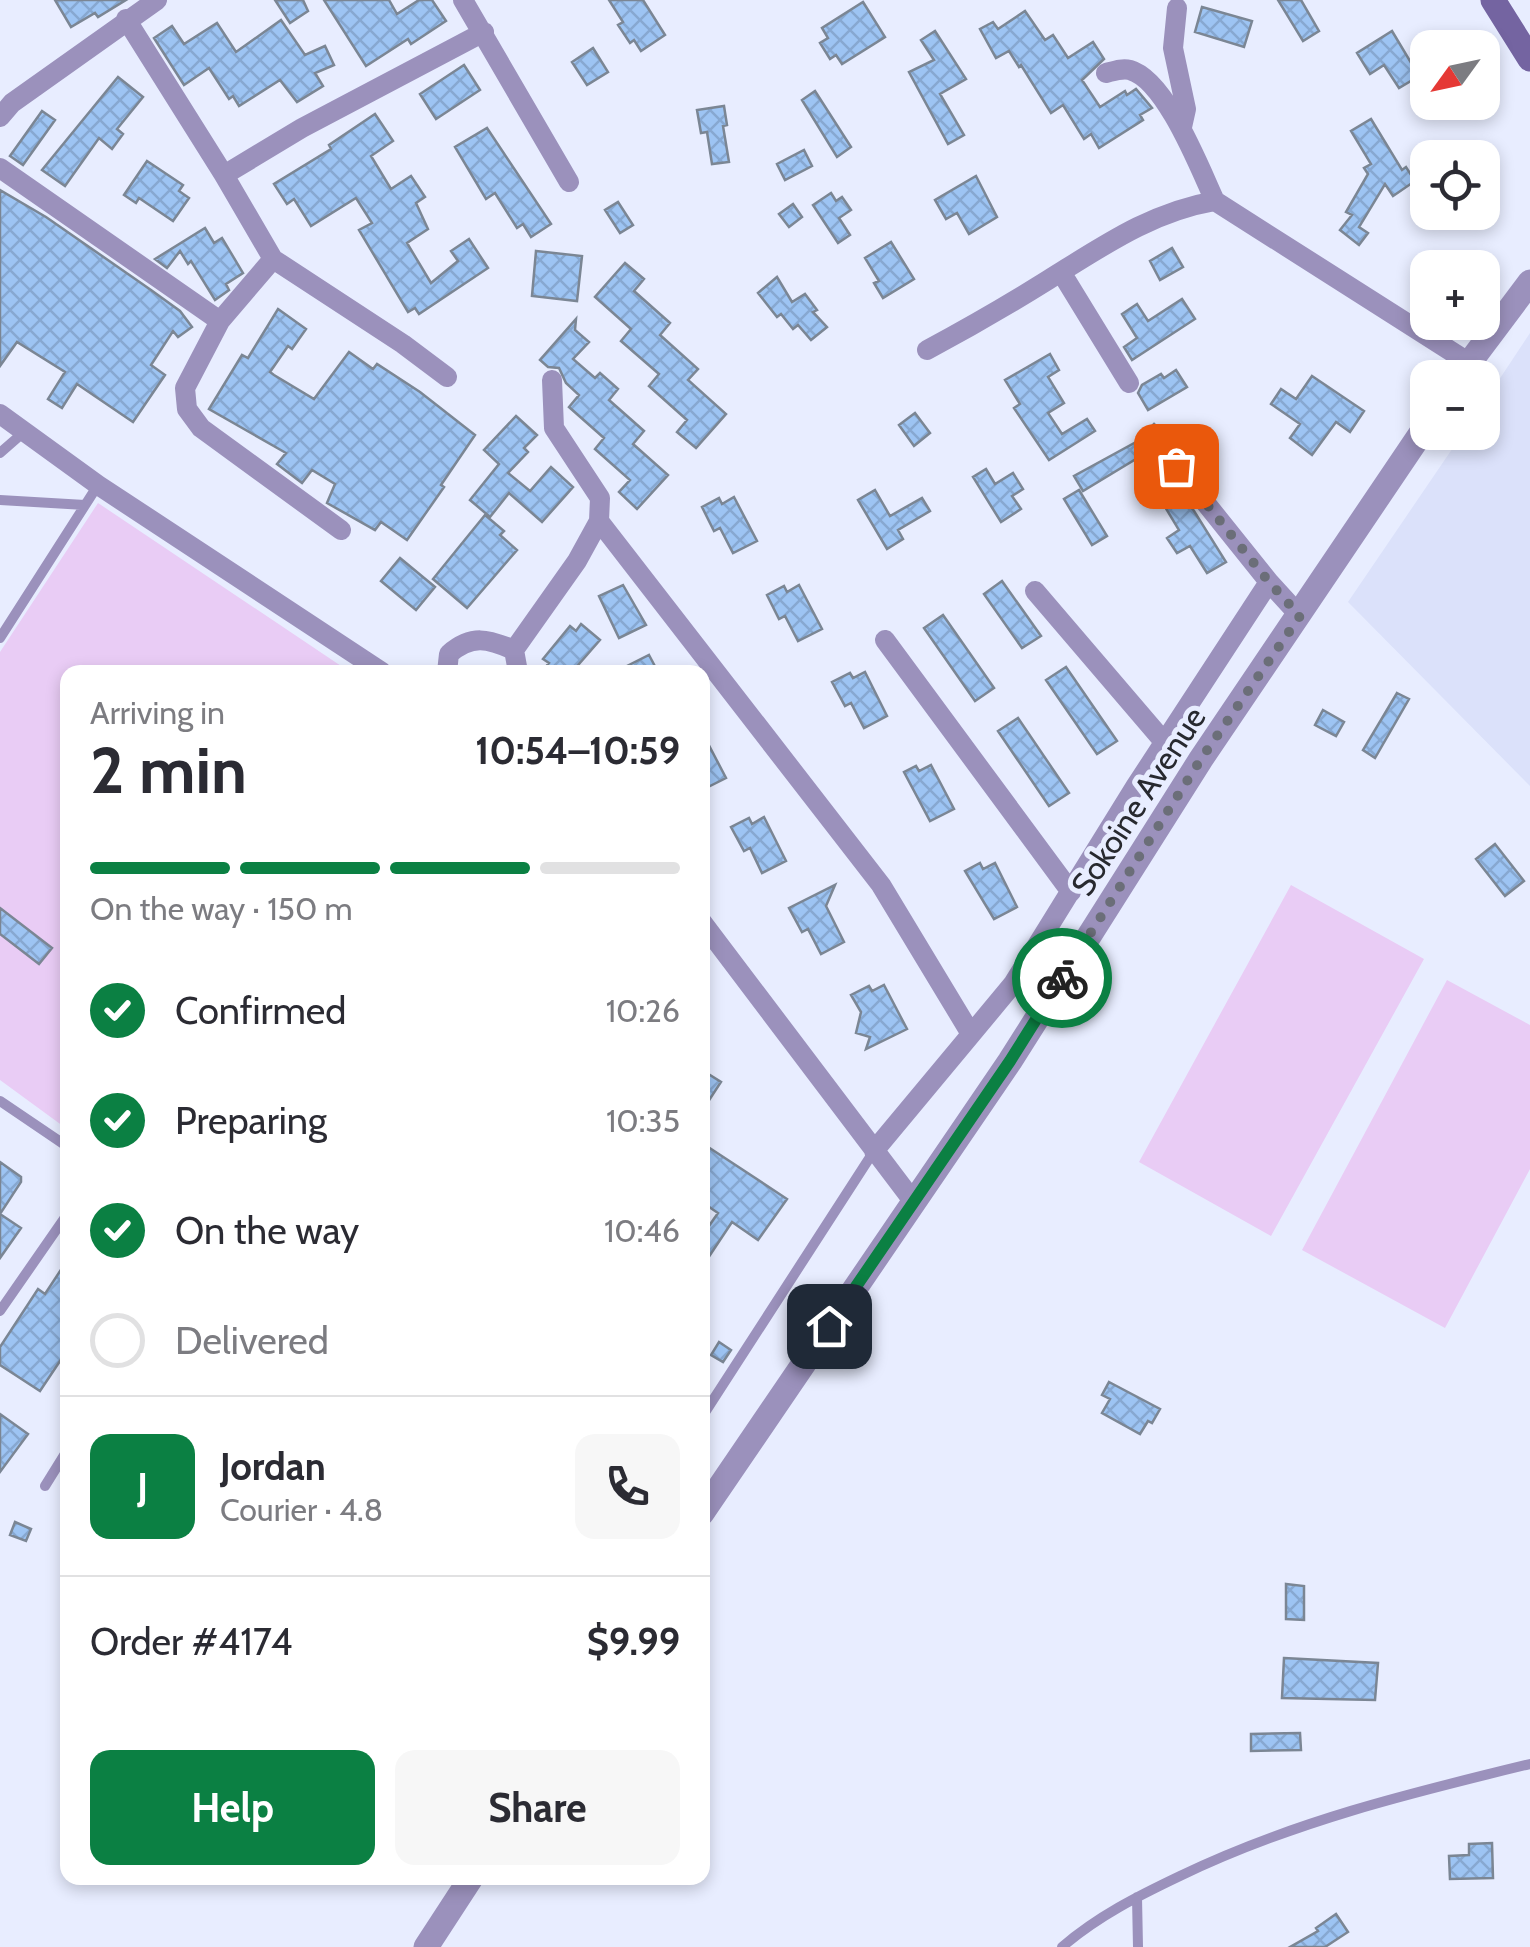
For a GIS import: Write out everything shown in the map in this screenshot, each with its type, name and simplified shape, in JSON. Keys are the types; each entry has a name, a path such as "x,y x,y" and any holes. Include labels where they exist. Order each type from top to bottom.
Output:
{"main road":[{"path":"1493,0 1530,59"}],"street":[{"path":"4,103 156,0"},
{"path":"463,0 569,182"},
{"path":"1177,8 1173,48 1186,109 1182,126"},
{"path":"126,19 273,259 447,377"},
{"path":"224,174 484,32"},
{"path":"1106,73 1127,69 1145,78 1182,126 1215,201 1448,360"},
{"path":"0,168 220,321"},
{"path":"927,350 1153,218 1184,206 1215,201"},
{"path":"273,259 220,321 185,388 188,409 201,428 341,530"},
{"path":"1062,272 1129,382"},
{"path":"1471,360 1530,282"},
{"path":"517,665 514,650 578,561 599,521 600,498 554,428 552,380"},
{"path":"0,414 98,485 371,665"},
{"name":"Sokoine Avenue","path":"710,1501 1010,1061 1201,759 1410,450"},
{"path":"1176,466 1300,616"},
{"path":"599,521 882,885 970,1034"},
{"path":"874,1152 1013,984 1269,582"},
{"path":"1035,591 1165,743"},
{"path":"447,665 448,654 474,639 488,639 514,650"},
{"path":"885,640 1071,892"},
{"path":"710,933 913,1201"},
{"path":"426,1947 466,1885"}],"lane":[{"path":"0,453 24,432"},
{"path":"0,638 98,485"},
{"path":"0,500 85,505"},
{"path":"0,1101 60,1142"},
{"path":"710,1405 874,1152"},
{"path":"0,1312 60,1226"},
{"path":"44,1486 60,1461"},
{"path":"1062,1947 1099,1918 1238,1848 1350,1810 1530,1764"},
{"path":"1137,1897 1138,1947"}],"shaded area":[{"path":"1530,333 1530,786 1348,602 1451,450 1500,450 1500,378"},
{"path":"98,503 340,665 60,665 60,1124 0,1080 0,652"},
{"path":"1291,885 1424,959 1271,1236 1139,1162"},
{"path":"1447,980 1530,1025 1530,1169 1445,1328 1302,1250"}],"building":[{"path":"55,0 126,0 71,27"},
{"path":"275,0 303,0 308,11 290,23"},
{"path":"324,0 389,0 397,14 419,0 432,0 446,21 366,66"},
{"path":"609,0 643,0 665,35 641,51 618,25 623,22"},
{"path":"1278,0 1301,0 1319,31 1303,41"},
{"path":"863,2 885,37 842,64 836,55 830,59 820,43 828,38 822,28"},
{"path":"1202,7 1252,21 1244,47 1195,32"},
{"path":"1025,11 1045,40 1053,35 1068,58 1093,42 1104,59 1082,80 1100,107 1125,91 1127,95 1136,89 1152,108 1140,115 1143,120 1099,148 1091,134 1084,139 1063,105 1051,113 1021,65 1009,51 996,58 980,29 993,22 998,29"},
{"path":"281,20 305,55 325,46 334,65 315,73 323,86 297,102 280,80 239,106 233,96 229,99 209,68 184,85 154,38 172,26 184,44 217,23 236,52"},
{"path":"935,31 966,79 940,94 964,135 948,144 909,72 934,60 921,40"},
{"path":"1392,31 1410,61 1410,81 1399,88 1384,65 1370,74 1357,53"},
{"path":"593,48 608,72 587,85 572,62"},
{"path":"464,65 480,90 436,119 420,94"},
{"path":"118,77 143,97 117,129 123,134 112,149 99,138 65,186 42,170"},
{"path":"815,91 851,147 837,157 802,100"},
{"path":"724,106 729,162 712,164 707,132 701,133 697,110"},
{"path":"42,111 55,120 23,165 10,156"},
{"path":"375,114 393,141 371,156 391,189 411,176 425,197 416,203 428,229 407,243 431,283 458,261 451,251 469,239 488,268 419,314 415,308 408,312 359,230 372,223 356,198 311,226 294,199 287,204 274,184 331,149 329,145"},
{"path":"1371,119 1402,170 1406,167 1410,173 1410,184 1393,196 1385,184 1359,227 1368,233 1359,245 1340,230 1352,215 1346,212 1368,174 1364,168 1371,164 1351,131"},
{"path":"487,128 551,224 531,237 523,224 517,228 495,193 486,199 455,147"},
{"path":"804,150 812,166 785,180 777,164"},
{"path":"147,161 183,185 179,191 189,198 173,221 139,198 136,203 124,195"},
{"path":"976,176 997,217 969,234 957,213 946,219 935,200"},
{"path":"0,190 151,290 180,311 192,327 178,337 173,331 151,365 165,375 133,422 77,384 62,408 48,399 65,372 17,342 0,366"},
{"path":"831,193 836,201 842,197 851,210 839,218 850,235 838,243 813,205"},
{"path":"618,202 633,225 620,233 605,210"},
{"path":"793,204 802,217 789,227 779,214"},
{"path":"205,228 214,243 222,238 243,273 226,284 229,290 215,300 191,261 188,264 180,251 167,268 155,259"},
{"path":"891,242 914,279 883,298 874,283 879,281 865,258"},
{"path":"1172,248 1183,267 1160,280 1150,261"},
{"path":"536,251 582,256 577,301 532,296"},
{"path":"625,263 644,279 634,291 670,323 660,335 698,369 688,380 726,414 696,448 677,432 687,420 649,386 659,374 621,341 631,329 595,297"},
{"path":"777,277 792,302 805,294 817,310 813,312 827,327 811,340 798,325 793,329 781,314 777,317 758,293"},
{"path":"1182,299 1195,319 1132,360 1124,347 1137,338 1122,314 1137,304 1148,321"},
{"path":"278,309 306,329 292,349 288,346 270,372 274,375 314,399 349,352 373,369 377,364 420,392 475,435 407,540 381,522 375,530 327,503 335,484 312,470 302,483 277,464 286,453 209,409 242,355 248,358"},
{"path":"576,319 575,330 589,342 573,359 595,378 600,373 618,389 609,400 644,431 633,444 668,475 637,509 619,492 630,480 595,449 604,438 569,407 579,395 566,383 559,368 548,367 540,360"},
{"path":"1050,354 1059,370 1048,377 1064,403 1048,413 1062,434 1087,419 1095,431 1049,460 1014,408 1020,404 1005,380"},
{"path":"1176,370 1187,387 1148,410 1138,393 1142,385"},
{"path":"1312,376 1364,411 1350,432 1336,422 1312,455 1290,438 1300,424 1271,404 1281,389 1296,399"},
{"path":"915,413 930,433 914,446 899,425"},
{"path":"516,416 537,435 524,448 528,452 508,473 530,491 551,467 573,487 542,522 509,493 490,517 470,500 499,464 484,450"},
{"path":"1154,424 1168,438 1152,455 1176,495 1180,492 1226,562 1207,573 1190,546 1177,553 1167,538 1179,530 1136,459 1083,491 1074,476 1136,442"},
{"path":"1201,435 1213,447 1202,459 1190,447"},
{"path":"986,469 995,484 1013,473 1023,489 1012,496 1021,509 1001,522 973,477"},
{"path":"875,490 890,516 922,498 930,511 898,530 903,539 887,549 858,500"},
{"path":"1079,490 1107,536 1092,545 1064,499"},
{"path":"734,497 757,541 733,553 720,528 714,531 702,507 719,498 722,504"},
{"path":"485,515 504,531 500,535 517,550 467,608 433,579"},
{"path":"400,558 435,587 416,610 381,581"},
{"path":"1002,581 1041,636 1022,648 984,594"},
{"path":"623,585 646,625 619,638 599,596"},
{"path":"799,585 822,629 798,641 785,616 779,619 767,595 784,586 787,592"},
{"path":"943,615 994,688 975,701 924,628"},
{"path":"581,624 600,640 578,665 547,665 543,659 570,626 576,631"},
{"path":"649,655 654,665 629,665"},
{"path":"1066,667 1117,741 1097,754 1046,680"},
{"path":"865,672 887,716 864,728 851,703 845,706 832,682 850,673 853,678"},
{"path":"1397,693 1409,699 1375,758 1363,750"},
{"path":"1323,710 1344,722 1336,736 1315,725"},
{"path":"1018,718 1069,793 1049,806 998,731"},
{"path":"710,747 726,778 710,786"},
{"path":"931,765 954,809 930,821 904,772"},
{"path":"764,817 786,861 762,873 750,848 744,851 731,827 749,818 752,824"},
{"path":"1495,844 1524,881 1505,896 1476,859"},
{"path":"980,863 983,869 995,863 1017,907 994,919 965,871"},
{"path":"835,885 826,906 844,942 821,954 808,929 802,932 789,908"},
{"path":"0,908 52,948 39,964 0,934"},
{"path":"884,985 907,1029 866,1049 870,1037 856,1033 861,1012 851,995 869,986 872,991"},
{"path":"710,1075 721,1082 710,1099"},
{"path":"710,1148 787,1199 758,1240 732,1222 710,1255 710,1224 718,1213 710,1208"},
{"path":"0,1162 21,1177 21,1182 0,1214"},
{"path":"0,1214 21,1228 0,1258"},
{"path":"60,1271 60,1361 40,1391 0,1365 0,1347 38,1289 45,1294"},
{"path":"719,1342 731,1350 723,1362 711,1355"},
{"path":"1109,1382 1160,1409 1140,1434 1102,1413 1110,1399 1102,1395"},
{"path":"0,1414 28,1434 0,1472"},
{"path":"15,1522 31,1529 26,1541 10,1535"},
{"path":"1286,1584 1304,1586 1304,1620 1286,1619"},
{"path":"1284,1658 1378,1663 1375,1700 1282,1698"},
{"path":"1300,1733 1301,1750 1251,1751 1251,1734"},
{"path":"1492,1843 1493,1878 1450,1879 1449,1856 1469,1855 1469,1844"},
{"path":"1336,1914 1348,1932 1325,1947 1290,1947 1318,1931 1316,1928"}],"way so far":[{"path":"1062,978 1201,759 1300,616 1176,466"}],"route":[{"path":"829,1326 1062,978"}]}
